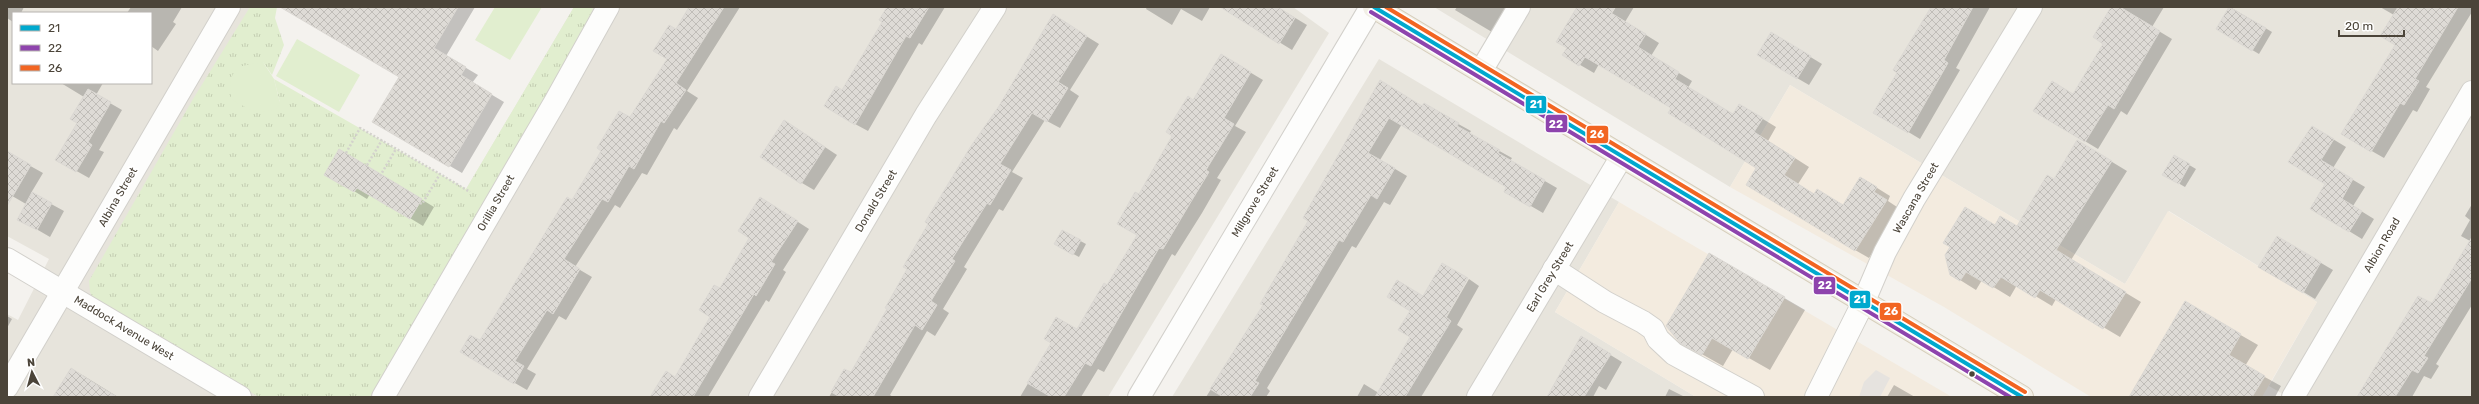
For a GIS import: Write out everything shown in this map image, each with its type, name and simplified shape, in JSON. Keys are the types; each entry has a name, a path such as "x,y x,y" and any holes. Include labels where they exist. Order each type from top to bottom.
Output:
{"main road":[{"path":"1373,7 2022,397"}],"street":[{"name":"Albina Street","path":"7,388 229,7"},
{"name":"Orillia Street","path":"383,397 555,102 608,7"},
{"name":"Donald Street","path":"760,397 926,115 995,7"},
{"name":"Millgrove Street","path":"1139,397 1373,7"},
{"path":"1481,71 1519,7"},
{"name":"Wascana Street","path":"1816,397 1864,301 1885,252 1914,199 2030,7"},
{"name":"Albion Road","path":"2293,397 2472,92"},
{"name":"Earl Grey Street","path":"1478,397 1622,156"},
{"name":"Maddock Avenue West","path":"7,259 240,397"},
{"path":"1554,269 1605,302 1653,329 1658,339 1674,354 1753,397"}],"path":[{"path":"346,153 360,128 470,192"},
{"path":"367,166 382,140"},
{"path":"380,176 396,149"},
{"path":"420,202 422,204 440,174"}],"shaded area":[{"path":"7,7 275,7 112,284 302,397 7,397 7,314 18,320 49,259 7,236"},
{"path":"574,7 1293,7 1329,33 1108,397 343,397"},
{"path":"1434,7 2472,7 2472,397 2288,397 2269,386 2317,302 2169,211 2125,284 1790,85 1730,187"},
{"path":"1379,59 1619,202 1555,312 1696,397 1172,397"},
{"path":"1790,85 2125,284 2168,211 2317,302 2262,397 2091,397 1944,307 1730,187"},
{"path":"1619,202 1952,397 1696,397 1555,312"},
{"path":"1876,370 1890,378 1880,397 1859,397 1864,382"}],"green space":[{"path":"250,7 277,7 275,18 284,45 272,75 263,62 280,103 274,79 466,189 574,7 593,7 589,26 370,397 259,397 94,300 90,292 89,281 193,99"},
{"path":"495,7 542,7 510,60 475,40"},
{"path":"297,39 360,75 339,112 276,76"},
{"path":"263,62 274,79 280,103 276,109 269,111 257,111 247,108 231,99 230,80 237,67"}],"building":[{"path":"280,7 458,7 434,48 466,67 461,75 492,94 449,167 372,122 399,77"},
{"path":"689,7 724,7 676,83 686,90 664,123 661,121 634,169 629,166 608,202 602,199 564,259 580,269 553,314 547,310 515,361 524,366 514,384 460,352 470,335 480,340 567,197 572,200 601,151 597,148 619,111 630,117 667,59 653,51 669,25 676,29"},
{"path":"887,7 929,7 910,38 906,36 855,125 824,106 836,86 842,90 882,22 879,20"},
{"path":"1220,7 1278,7 1295,18 1279,44"},
{"path":"1577,7 1615,7 1611,13 1646,34 1638,47 1679,72 1675,79 1733,114 1739,104 1763,118 1754,132 1795,158 1784,175 1814,194 1817,189 1843,205 1860,177 1877,187 1874,192 1887,200 1855,251 1746,185 1756,168 1668,113 1671,108 1585,57 1579,66 1562,55 1567,48 1556,42"},
{"path":"1931,7 1973,7 1944,60 1948,63 1908,133 1873,113 1897,73 1893,70"},
{"path":"2111,7 2120,7 2160,31 2114,109 2108,105 2085,142 2033,111 2052,81 2073,94 2103,44 2093,37"},
{"path":"2229,7 2266,28 2252,51 2216,29"},
{"path":"2398,7 2458,7 2415,79 2419,81 2404,105 2400,103 2371,152 2341,134 2395,45 2380,36"},
{"path":"1053,14 1087,36 1058,82 1068,88 1047,122 1032,113 1000,164 1011,170 990,205 987,203 952,259 955,261 931,301 937,305 922,330 915,325 873,397 840,397 831,392 844,369 851,372 887,309 885,308 907,269 903,267 928,224 925,222 971,146 999,106"},
{"path":"1771,32 1811,56 1797,79 1757,55"},
{"path":"1221,54 1251,72 1224,118 1234,124 1206,170 1209,172 1163,249 1159,248 1091,366 1085,363 1064,397 1051,397 1027,383 1051,343 1044,339 1056,317 1077,329 1104,283 1107,285 1137,235 1117,224 1135,192 1139,194 1172,136 1166,132 1188,96 1193,100"},
{"path":"1380,80 1422,106 1424,103 1459,123 1457,126 1500,150 1498,153 1545,180 1530,207 1504,192 1506,187 1389,118 1368,153 1395,168 1377,199 1371,195 1343,242 1339,240 1255,381 1259,383 1250,397 1223,397 1210,389 1263,305 1260,304 1308,221 1303,218"},
{"path":"88,89 111,102 88,142 92,145 76,172 55,160 77,123 70,119"},
{"path":"784,120 825,147 801,184 760,157"},
{"path":"2312,126 2334,139 2321,160 2353,179 2342,199 2362,211 2349,232 2310,209 2325,184 2288,162"},
{"path":"2077,140 2112,161 2056,250 2126,292 2103,329 2040,290 2035,298 2001,277 1993,288 1966,272 1960,281 1950,275 1945,255 1950,247 1943,243 1965,207 1995,225 2000,216 2017,226 2047,175 2054,179"},
{"path":"339,149 422,199 410,219 357,188 354,192 324,175"},
{"path":"7,151 31,165 7,206"},
{"path":"2174,155 2190,164 2179,184 2162,175"},
{"path":"32,192 52,203 37,230 17,220"},
{"path":"760,197 798,221 771,262 775,264 756,296 754,294 693,397 650,397 666,371 675,377 710,317 699,310 714,285 720,288 749,238 738,231"},
{"path":"1062,230 1081,240 1073,255 1054,244"},
{"path":"2277,236 2321,262 2303,293 2258,267"},
{"path":"2472,237 2472,278 2424,356 2428,358 2418,373 2412,370 2395,397 2357,397 2418,296 2432,303"},
{"path":"1709,253 1785,297 1748,359 1712,338 1702,355 1681,344 1666,326"},
{"path":"1442,263 1468,278 1446,317 1451,321 1405,397 1375,397 1410,337 1398,330 1410,311 1387,297 1397,280 1423,296"},
{"path":"2185,301 2241,334 2229,355 2265,376 2252,397 2129,397"},
{"path":"1581,336 1611,354 1584,397 1547,397"},
{"path":"71,368 97,385 117,397 53,397"}],"transit line":[{"name":"21","path":"1374,7 2022,397"},
{"name":"26","path":"1386,7 2025,392"},
{"name":"22","path":"1371,12 2010,397"}]}
